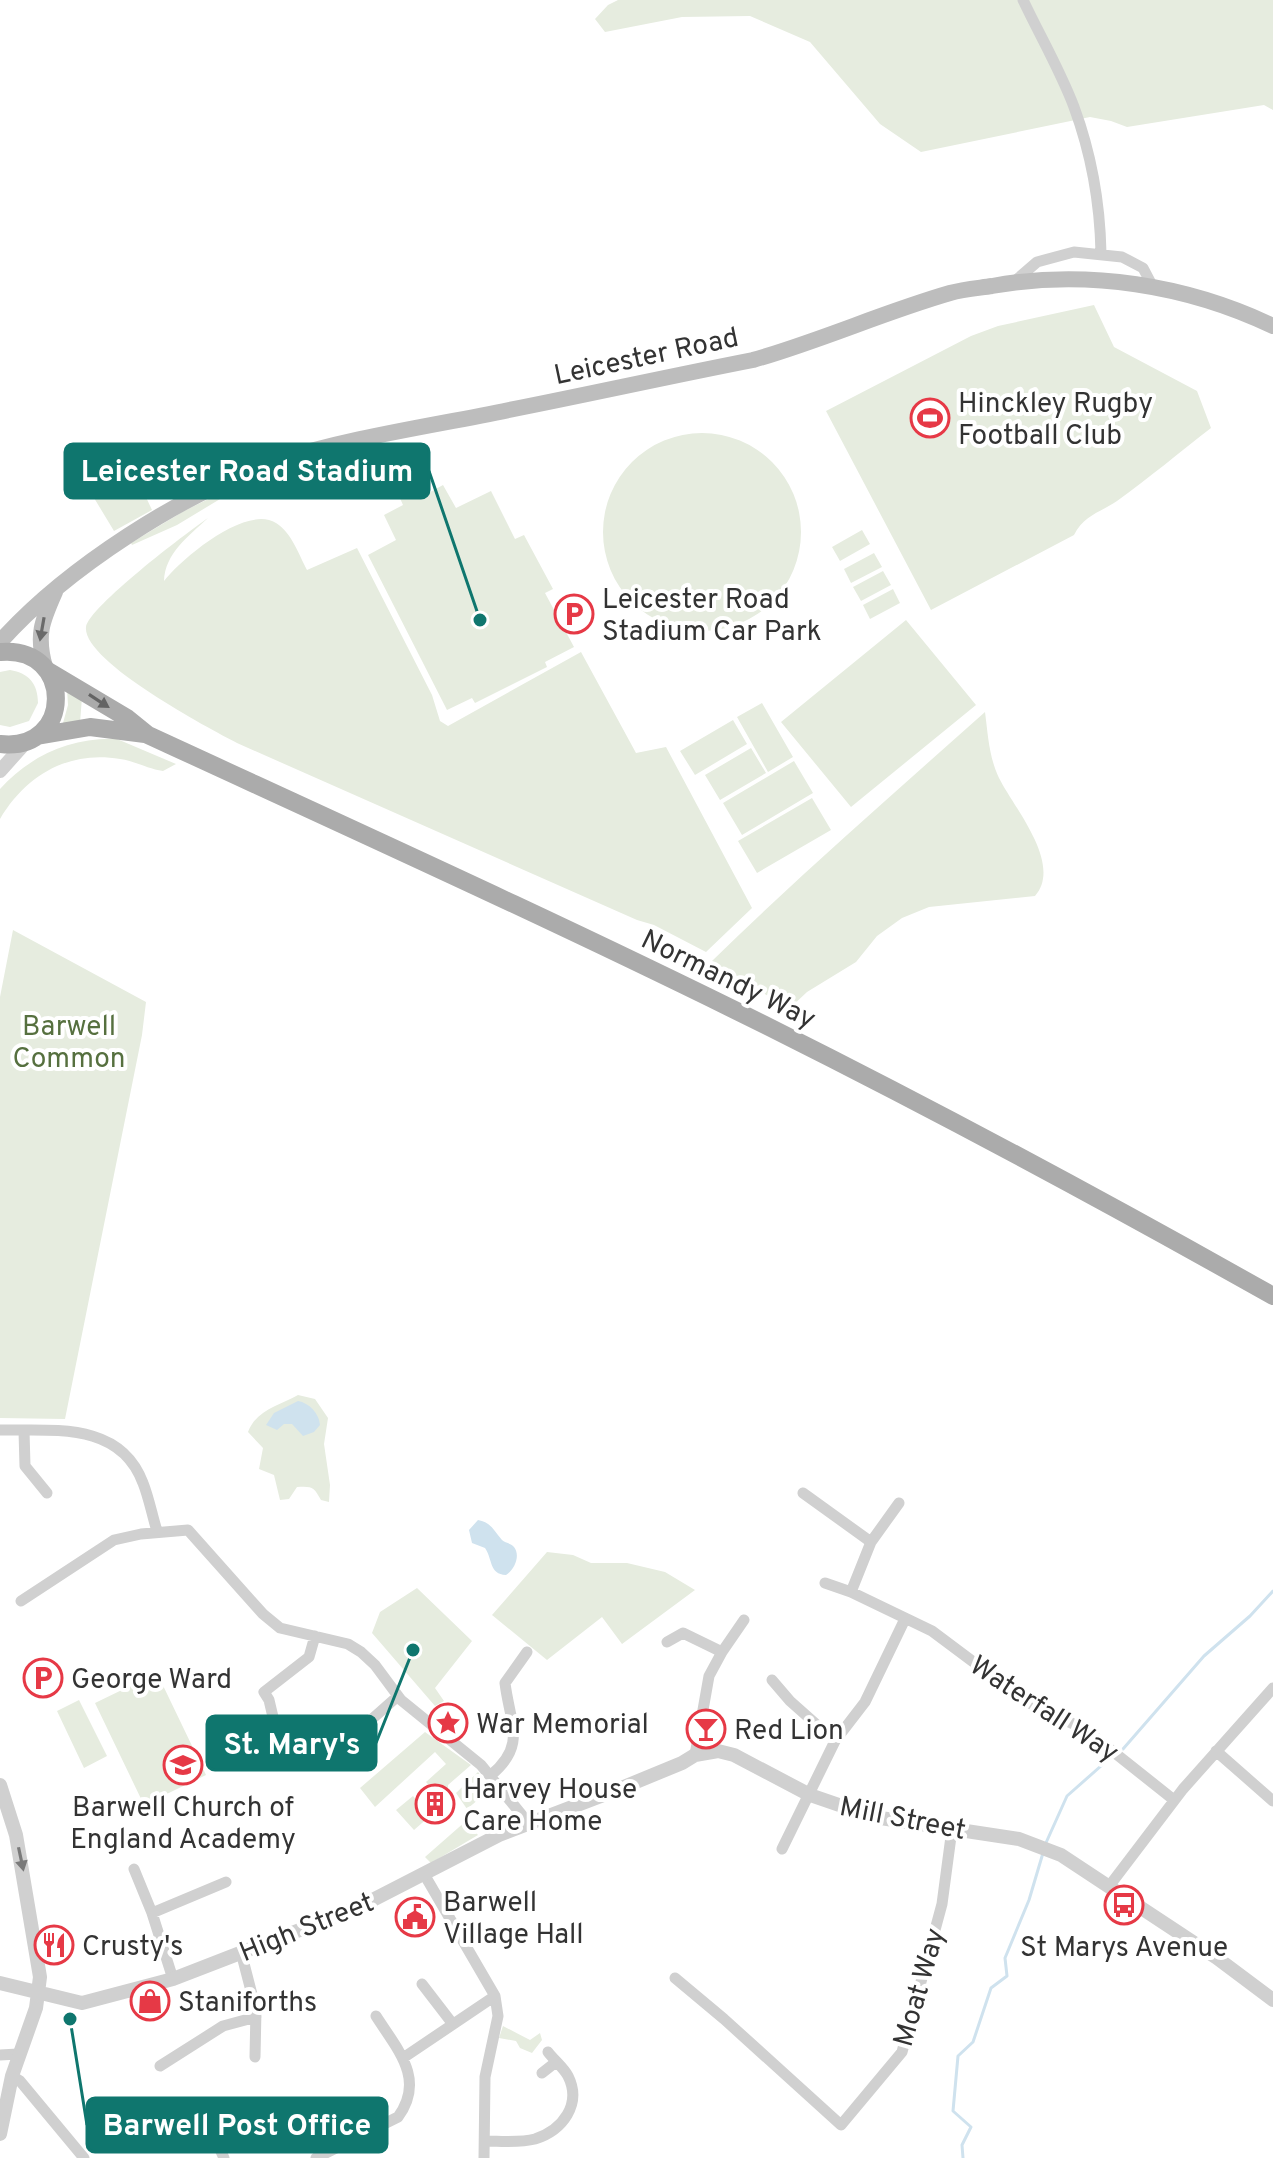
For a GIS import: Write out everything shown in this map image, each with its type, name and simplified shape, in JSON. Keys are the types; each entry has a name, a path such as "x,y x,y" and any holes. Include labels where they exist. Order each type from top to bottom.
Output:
{"main road":[{"name":"Leicester Road","path":"0,642 35,604 124,538 231,479 277,461 377,437 753,360 806,345 952,292 1015,281 1076,279 1153,287 1238,309 1273,326"},
{"path":"31,739 47,727 56,705 56,688 47,669 39,637 42,621 55,592"},
{"name":"Normandy Way","path":"0,652 16,651 30,655 148,735 807,1047 1078,1188 1273,1296"},
{"name":"Normandy Way","path":"0,744 90,727 148,735"}],"street":[{"path":"1023,0 1074,108 1092,174 1100,223 1101,253"},
{"path":"1015,281 1037,262 1074,252 1101,253 1122,257 1143,268 1153,287"},
{"path":"0,771 31,739"},
{"path":"0,1430 87,1434 119,1448 143,1482 157,1531"},
{"path":"24,1431 25,1466 47,1493"},
{"path":"803,1493 871,1542"},
{"path":"851,1592 871,1542 899,1503"},
{"path":"21,1601 114,1540 157,1531 188,1530 263,1614 280,1628 348,1644 361,1652 398,1696 491,1775 530,1825"},
{"name":"Waterfall Way","path":"825,1583 851,1592 946,1641 1027,1702 1086,1730 1174,1800"},
{"path":"782,1849 835,1741 865,1702 905,1619"},
{"path":"695,1755 709,1676 744,1620"},
{"path":"667,1642 683,1633 722,1652"},
{"path":"273,1717 269,1700 260,1688 309,1657 315,1636"},
{"path":"491,1775 508,1761 511,1752 513,1731 505,1683 527,1652"},
{"path":"772,1680 790,1701 835,1741"},
{"path":"1110,1885 1174,1800 1273,1688"},
{"path":"363,1727 398,1696"},
{"path":"1216,1751 1273,1801"},
{"name":"Mill Street","path":"695,1755 727,1753 810,1795 874,1817 1019,1839 1040,1846 1110,1885 1273,2000"},
{"name":"High Street","path":"0,1983 82,2003 173,1979 359,1907 499,1835 655,1775 695,1755"},
{"path":"0,2134 18,2054 36,2008 40,1977 25,1878 16,1835 1,1789"},
{"name":"Moat Way","path":"675,1978 841,2125 902,2052 942,1904 952,1829"},
{"path":"134,1869 173,1979"},
{"path":"424,1874 495,1996 498,2016 485,2077 484,2158"},
{"path":"152,1913 226,1882"},
{"path":"241,1952 256,2017 255,2057"},
{"path":"422,1984 452,2023"},
{"path":"403,2058 495,1996"},
{"path":"316,2158 398,2117 405,2107 411,2079 403,2058 376,2016"},
{"path":"160,2066 223,2026 256,2017"},
{"path":"485,2141 534,2139 555,2128 569,2115 574,2095 568,2076 548,2052"},
{"path":"0,2055 18,2054"},
{"path":"542,2073 556,2062"},
{"path":"12,2076 20,2081 84,2158"},
{"path":"220,2139 224,2158"}],"green space":[{"path":"618,0 1273,0 1273,110 1264,105 1127,127 1090,117 921,152 880,124 810,42 750,16 682,17 605,32 595,19 608,5"},
{"path":"1094,305 1114,347 1197,391 1211,428 1117,501 1088,518 1074,535 931,610 826,411 971,336 998,326"},
{"path":"702,433 740,440 772,462 794,494 801,532 794,570 772,602 740,624 702,631 664,624 632,602 610,570 603,532 610,494 632,462 664,440"},
{"path":"129,461 152,510 114,531 85,483"},
{"path":"443,485 456,508 491,491 515,539 524,535 553,589 545,593 574,647 545,662 547,667 475,703 472,698 447,710 368,555 396,540 384,515 403,505 399,496 417,486 423,496"},
{"path":"235,486 240,487 177,525 132,545 184,511"},
{"path":"208,518 173,554 164,581 199,548 232,527 248,521 263,519 282,527 307,570 357,548 432,695 440,721 448,726 581,652 636,753 666,747 752,908 706,952 654,925 237,743 175,709 124,675 90,641 86,627 91,617 140,571"},
{"path":"862,530 870,544 840,561 832,547"},
{"path":"874,553 882,567 851,583 844,569"},
{"path":"883,571 891,585 861,601 853,587"},
{"path":"893,589 900,603 870,619 863,605"},
{"path":"906,620 976,705 851,807 781,722"},
{"path":"10,670 31,680 38,703 29,721 10,727 0,725 0,672"},
{"path":"67,689 82,697 80,723 63,723 68,705"},
{"path":"762,703 793,757 768,772 737,717"},
{"path":"985,712 989,746 999,778 1040,853 1042,883 1035,896 929,907 902,918 877,936 856,962 807,992 789,1009 712,961 813,866"},
{"path":"733,720 747,744 695,775 680,751"},
{"path":"117,739 176,764 163,771 126,760 101,757 66,762 36,778 0,819 0,789 25,767 68,745"},
{"path":"751,748 766,773 720,800 705,775"},
{"path":"794,761 813,793 742,835 723,803"},
{"path":"812,798 831,830 757,873 738,841"},
{"name":"Barwell Common","path":"13,930 146,1002 65,1419 0,1418 0,997"},
{"path":"298,1395 315,1399 328,1418 324,1444 330,1485 329,1502 321,1500 312,1488 306,1487 297,1487 289,1499 280,1500 274,1475 259,1469 263,1448 248,1432 263,1413"},
{"path":"547,1552 573,1555 591,1563 627,1563 665,1572 695,1590 622,1644 602,1617 547,1660 492,1615"},
{"path":"417,1588 472,1641 435,1688 444,1701 435,1706 372,1633 380,1612"},
{"path":"157,1673 206,1775 144,1805 95,1703"},
{"path":"79,1700 107,1756 84,1768 57,1711"},
{"path":"425,1732 471,1765 448,1785 448,1797 441,1800 426,1782 446,1764 435,1752 375,1807 360,1788"},
{"path":"478,1772 491,1789 467,1809 456,1793"},
{"path":"413,1796 430,1816 414,1830 396,1810"},
{"path":"466,1821 478,1835 431,1863 425,1857"},
{"path":"503,2026 530,2040 540,2033 542,2040 532,2053 520,2048 516,2041 499,2038"}],"water":[{"path":"298,1401 310,1406 318,1416 320,1425 314,1432 303,1436 292,1424 284,1424 277,1430 266,1425 274,1413"},
{"path":"478,1520 489,1525 516,1551 516,1562 506,1575 494,1569 485,1548 472,1543 469,1530"}],"waterway":[{"path":"1123,1749 1204,1656 1250,1616 1273,1591"},
{"path":"1045,1845 1067,1796 1110,1758"},
{"path":"963,2158 962,2145 971,2127 953,2111 958,2056 973,2042 991,1988 1007,1976 1005,1958 1029,1900 1043,1853"}],"place":[{"name":"Hinckley Rugby Football Club","path":"930,418"},
{"name":"Leicester Road Stadium Car Park","path":"574,614"},
{"name":"Leicester Road Stadium","path":"480,620"},
{"name":"St. Mary's","path":"413,1650"},
{"name":"George Ward","path":"43,1678"},
{"name":"War Memorial","path":"448,1723"},
{"name":"Red Lion","path":"706,1729"},
{"name":"Barwell Church of England Academy","path":"183,1765"},
{"name":"Harvey House Care Home","path":"435,1804"},
{"name":"St Marys Avenue","path":"1124,1905"},
{"name":"Barwell Village Hall","path":"415,1917"},
{"name":"Crusty's","path":"54,1945"},
{"name":"Staniforths","path":"150,2001"},
{"name":"Barwell Post Office","path":"70,2019"}]}
